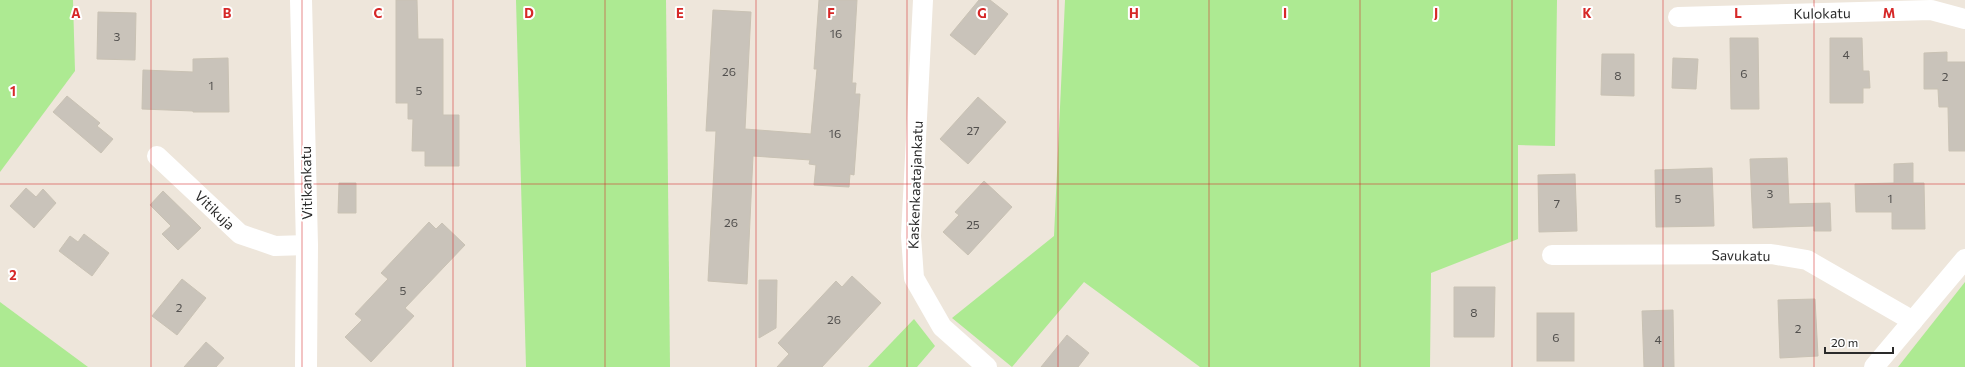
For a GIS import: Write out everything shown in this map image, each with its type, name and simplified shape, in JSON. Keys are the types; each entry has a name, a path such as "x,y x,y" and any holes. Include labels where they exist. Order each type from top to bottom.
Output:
{"street":[{"name":"Vitikankatu","path":"301,0 307,245 306,367"},
{"name":"Kaskenkaatajankatu","path":"923,0 911,236 914,278 942,327 987,367"},
{"name":"Kulokatu","path":"1678,17 1931,10 1965,19"},
{"name":"Vitikuja","path":"157,156 240,234 275,246 307,245"},
{"name":"Savukatu","path":"1552,255 1771,254 1807,260 1913,321"},
{"path":"1874,367 1965,259"}],"green space":[{"path":"0,0 73,0 75,71 0,172"},
{"path":"516,0 666,0 670,367 526,367"},
{"path":"1065,0 1557,0 1555,146 1518,145 1518,239 1431,273 1430,367 1200,367 1084,282 1012,367 952,318 1054,236"},
{"path":"1965,282 1965,367 1898,367"},
{"path":"0,302 88,367 0,367"},
{"path":"914,319 935,346 917,367 868,367"}],"building":[{"path":"396,0 417,0 418,39 443,39 443,115 459,115 459,166 425,166 425,151 412,151 413,119 408,119 408,103 396,103"},
{"path":"819,0 857,0 852,83 856,83 855,94 860,94 854,175 850,174 849,187 814,185 816,165 809,164 810,160 753,156 747,284 708,281 716,131 706,131 713,10 751,12 745,129 811,134 817,69 814,69"},
{"path":"979,0 990,0 1008,14 975,55 950,35"},
{"path":"98,12 136,13 135,60 97,59"},
{"path":"1730,38 1758,38 1759,109 1731,109"},
{"path":"1830,38 1862,38 1863,71 1869,71 1870,88 1863,88 1863,103 1830,103"},
{"path":"1947,52 1947,62 1965,62 1965,151 1949,151 1948,107 1939,107 1938,89 1924,89 1924,53"},
{"path":"1602,54 1634,54 1634,96 1601,95"},
{"path":"228,58 229,112 193,112 142,109 143,70 193,72 193,59"},
{"path":"1673,58 1698,59 1696,89 1672,88"},
{"path":"67,96 100,123 97,126 113,139 101,153 53,112"},
{"path":"978,97 1006,122 968,164 940,139"},
{"path":"1787,158 1789,204 1830,203 1831,231 1814,231 1814,226 1753,228 1750,159"},
{"path":"1913,163 1913,183 1924,183 1925,229 1892,229 1892,212 1856,212 1855,184 1894,183 1894,164"},
{"path":"1712,168 1714,226 1656,227 1655,170"},
{"path":"1575,174 1577,231 1539,232 1538,175"},
{"path":"984,181 1012,207 968,255 943,232 959,215 955,212"},
{"path":"339,183 356,183 356,213 338,213"},
{"path":"26,188 36,197 43,189 56,203 34,228 10,206"},
{"path":"163,191 201,228 178,250 162,234 171,226 150,205"},
{"path":"429,222 436,229 442,223 465,245 405,308 414,316 371,362 345,337 362,320 355,314 388,279 381,273"},
{"path":"84,234 109,253 92,276 59,251 70,236 78,242"},
{"path":"852,276 881,303 822,367 777,367 789,354 778,343 836,281 842,287"},
{"path":"182,279 206,298 177,335 152,316"},
{"path":"759,280 777,280 776,328 759,338"},
{"path":"1454,287 1495,287 1494,337 1454,337"},
{"path":"1815,299 1818,356 1780,358 1778,300"},
{"path":"1673,310 1674,367 1644,367 1642,311"},
{"path":"1537,313 1574,313 1574,361 1537,361"},
{"path":"1067,335 1089,353 1078,367 1041,367"},
{"path":"206,342 224,358 216,367 184,367"}]}
